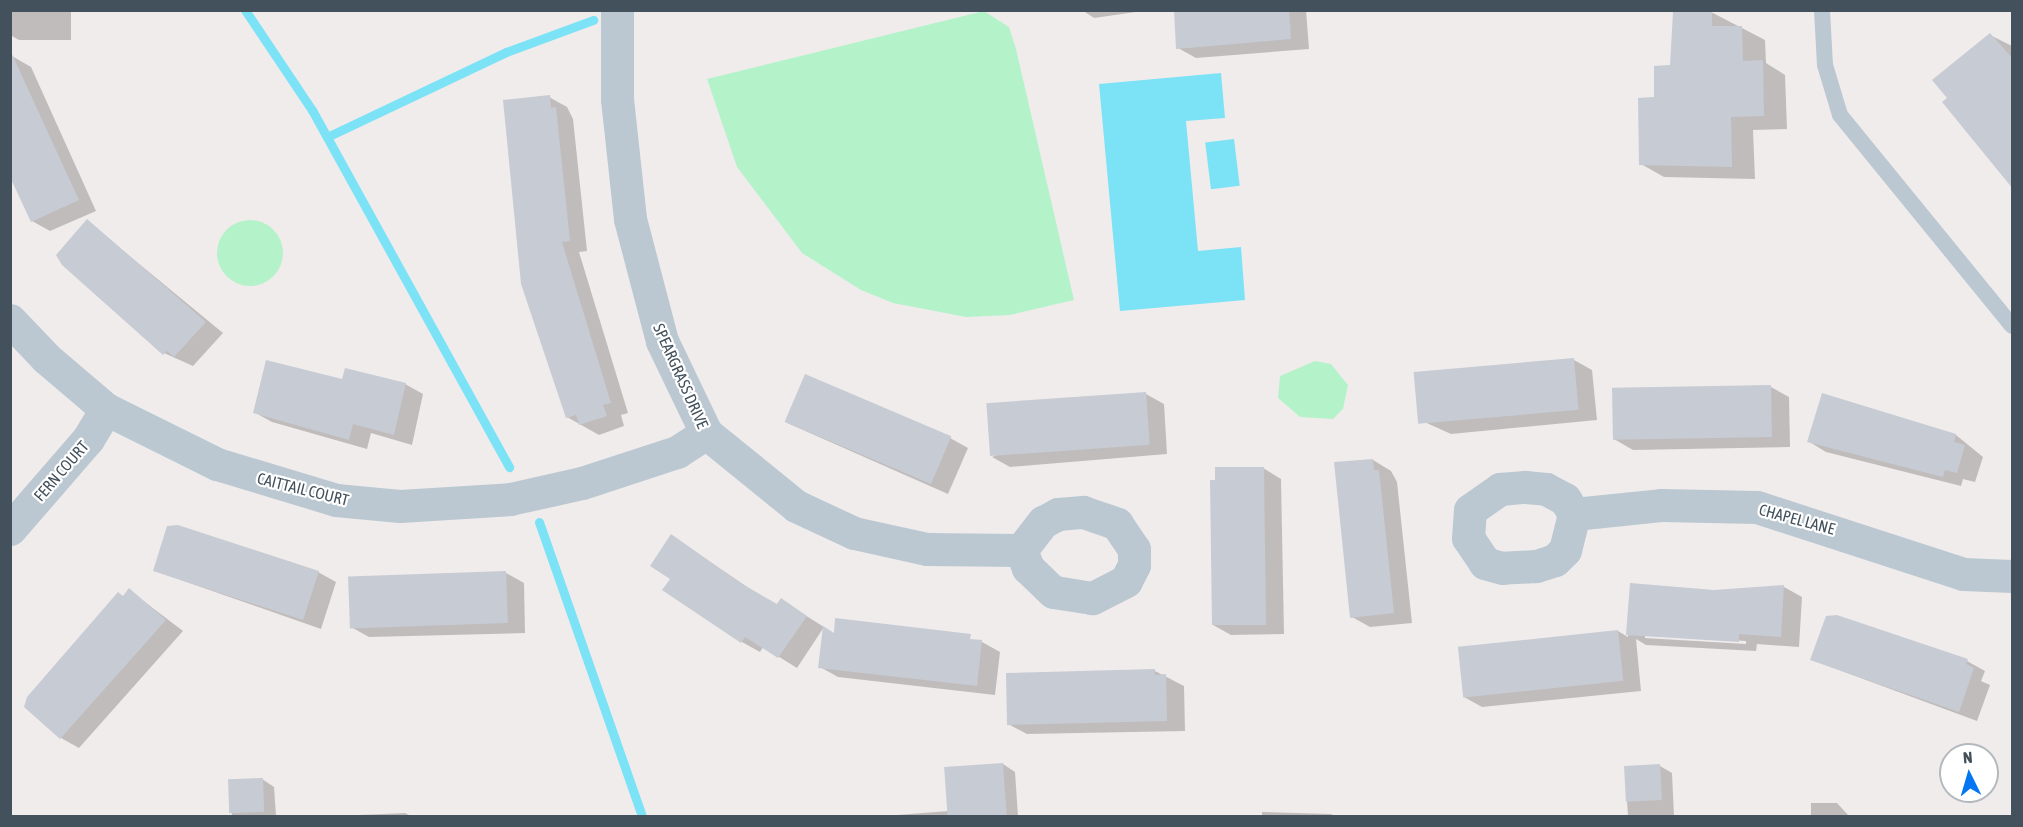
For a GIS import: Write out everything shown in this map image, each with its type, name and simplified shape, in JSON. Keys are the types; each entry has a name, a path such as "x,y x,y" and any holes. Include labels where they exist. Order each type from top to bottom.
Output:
{"street":[{"name":"SPEARGRASS DRIVE","path":"617,10 617,99 630,219 662,341 706,433 796,506 854,533 927,549 1021,550"},
{"name":"CAITTAIL COURT","path":"10,320 46,358 106,409 176,447 277,486 336,501 400,506 510,499 582,483 677,452 706,433"},
{"name":"FERN COURT","path":"10,529 88,439 106,409"},
{"name":"CHAPEL LANE","path":"1574,514 1661,505 1757,507 1851,533 1963,574 2013,576"}],"lane":[{"path":"1822,10 1825,65 1840,115 2013,326"}],"green space":[{"path":"984,11 1009,27 1016,49 1074,300 1010,315 966,317 893,303 861,290 802,253 737,167 707,79"},
{"path":"250,220 262,223 273,230 280,241 283,253 280,265 273,276 262,283 250,286 238,283 227,276 220,265 217,253 220,241 227,230 238,223"},
{"path":"1315,361 1331,364 1348,385 1343,409 1333,419 1300,417 1278,398 1280,376"}],"water":[{"path":"1221,73 1225,118 1186,121 1198,251 1241,247 1245,300 1120,311 1099,84"},
{"path":"1234,139 1240,186 1211,189 1205,143"}],"building":[{"path":"1174,10 1289,10 1291,39 1176,49"},
{"path":"1712,11 1712,26 1742,26 1743,61 1763,60 1764,116 1731,117 1732,167 1639,165 1638,98 1654,97 1654,66 1670,65 1673,12"},
{"path":"1990,33 2013,59 2013,189 1942,102 1947,98 1932,80"},
{"path":"10,50 79,200 31,222 10,177"},
{"path":"550,95 551,108 556,107 570,241 562,242 611,403 603,405 607,416 579,425 576,415 566,418 521,284 503,100"},
{"path":"87,219 206,322 174,357 167,351 163,355 62,265 56,255"},
{"path":"1574,358 1579,410 1418,424 1414,372"},
{"path":"266,360 342,379 345,368 406,383 394,435 353,424 349,440 253,413"},
{"path":"805,374 951,436 931,484 785,422"},
{"path":"1771,385 1772,437 1613,440 1612,388"},
{"path":"1146,392 1150,445 990,456 986,403"},
{"path":"1822,393 1956,434 1954,442 1965,445 1957,473 1945,470 1943,477 1807,442"},
{"path":"1373,459 1374,470 1379,470 1394,613 1350,618 1334,462"},
{"path":"1215,467 1264,467 1266,625 1212,625 1210,480 1215,480"},
{"path":"178,525 319,571 303,620 153,571 167,526"},
{"path":"671,534 742,584 777,604 781,598 807,616 778,658 745,637 741,643 662,590 670,579 650,566"},
{"path":"506,571 508,623 350,628 348,577"},
{"path":"1630,583 1714,590 1784,585 1781,637 1739,634 1739,642 1626,635"},
{"path":"129,588 166,620 60,739 24,707 27,697 118,592 123,596"},
{"path":"1837,615 1968,659 1966,664 1974,668 1959,712 1810,660 1826,616"},
{"path":"835,618 971,634 970,639 982,640 977,686 818,668 823,626 834,633"},
{"path":"1618,630 1623,681 1463,698 1458,647"},
{"path":"1155,669 1155,675 1166,674 1167,721 1007,725 1006,673"},
{"path":"1003,763 1007,816 948,816 944,767"},
{"path":"1660,764 1662,800 1626,802 1624,766"},
{"path":"263,778 264,812 229,813 228,779"}],"waterway":[{"path":"245,10 312,110 509,467"},
{"path":"327,137 506,52 593,20"},
{"path":"539,522 642,816"}]}
